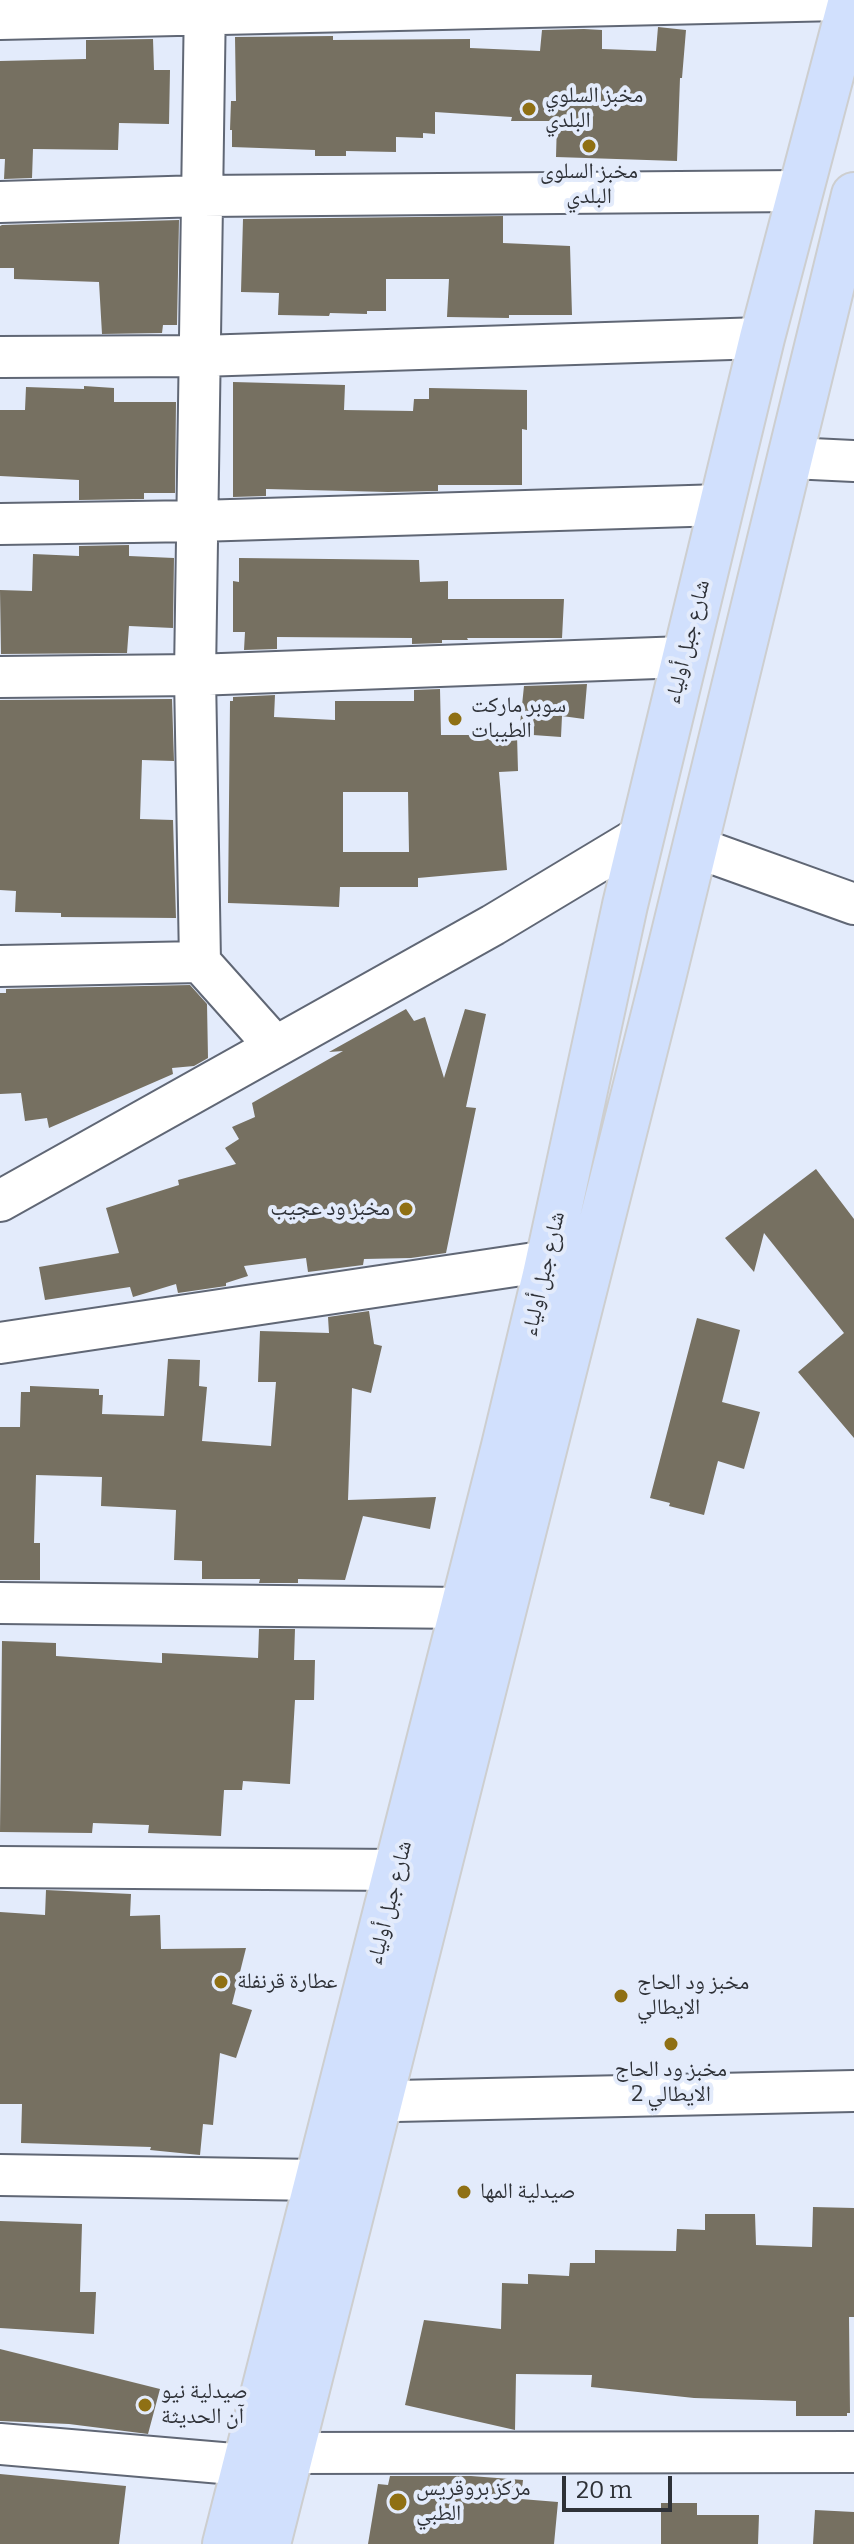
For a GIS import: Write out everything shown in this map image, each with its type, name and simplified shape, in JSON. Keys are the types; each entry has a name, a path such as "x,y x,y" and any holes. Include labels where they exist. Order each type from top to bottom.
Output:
{"main road":[{"name":"شارع جبل أولياء","path":"268,2544 290,2453 359,2102 398,1870 548,1261 612,960 684,657 799,191 851,0"},
{"name":"شارع جبل أولياء","path":"225,2544 318,2180 359,2102 695,847 854,195"}],"street":[{"path":"0,19 205,8 840,0"},
{"path":"205,8 195,675 200,962 275,1046"},
{"path":"0,202 202,196 799,191"},
{"path":"0,357 200,356 762,338"},
{"path":"791,458 854,461"},
{"path":"0,524 722,505"},
{"path":"0,677 195,675 684,657"},
{"path":"0,1201 493,925 641,836"},
{"path":"695,847 854,904"},
{"path":"0,966 200,962"},
{"path":"0,1343 548,1261"},
{"path":"0,1603 464,1608"},
{"path":"0,1867 398,1870"},
{"path":"359,2102 854,2091"},
{"path":"0,2175 318,2180"},
{"path":"0,2444 245,2465"},
{"path":"290,2453 854,2452"}],"building":[{"path":"658,27 686,30 680,78 677,161 556,157 557,121 511,121 512,117 435,112 435,134 423,133 423,138 396,137 396,152 346,151 346,156 315,156 315,150 232,147 231,101 236,101 235,37 470,39 470,48 540,51 542,30 584,29 602,30 602,49 656,51"},
{"path":"153,39 154,70 170,70 169,124 119,123 118,150 33,149 32,178 4,179 5,159 0,159 0,61 86,59 86,40"},
{"path":"503,216 503,243 570,246 572,315 447,317 449,279 386,279 386,311 367,311 367,314 278,315 279,293 241,292 243,219"},
{"path":"179,220 177,325 163,325 162,333 102,334 99,282 14,279 14,268 0,268 2,225"},
{"path":"233,382 345,385 344,410 413,411 414,399 429,399 429,388 527,390 527,430 522,429 522,485 438,485 438,491 388,492 266,489 266,496 233,497"},
{"path":"84,386 114,388 114,402 176,402 175,493 144,493 144,499 79,500 79,480 0,476 0,410 25,410 26,387 84,389"},
{"path":"129,545 129,556 174,558 173,628 129,626 127,653 1,654 0,590 32,591 33,554 79,556 79,546"},
{"path":"239,558 419,560 420,582 448,581 448,599 564,599 562,638 467,638 412,644 412,638 277,637 277,649 244,650 245,632 233,632 233,581 239,582"},
{"path":"587,684 584,719 562,716 561,737 519,734 524,686"},
{"path":"440,689 441,735 517,735 518,771 499,772 507,870 418,878 418,887 340,887 339,907 228,903 230,701 233,697 275,695 274,717 335,720 335,701 414,701 414,690","holes":["343,792 408,792 409,852 343,852"]},
{"path":"172,699 174,761 142,760 140,819 173,820 176,918 61,917 61,913 15,912 16,891 0,890 0,700"},
{"path":"190,985 207,1004 208,1058 194,1066 172,1068 173,1074 49,1128 47,1118 25,1121 21,1093 0,1094 0,993 6,993 6,989"},
{"path":"406,1009 414,1021 425,1017 444,1078 465,1009 486,1014 466,1107 476,1108 446,1253 411,1258 364,1259 363,1265 308,1272 306,1258 244,1266 248,1276 226,1283 226,1286 178,1293 176,1284 133,1297 130,1287 45,1300 39,1267 119,1253 106,1208 179,1185 178,1180 236,1164 225,1148 239,1139 232,1127 255,1117 252,1103 343,1051 329,1052"},
{"path":"816,1169 854,1219 854,1438 798,1372 844,1333 764,1233 754,1272 725,1238"},
{"path":"369,1311 374,1344 382,1346 371,1393 352,1388 348,1500 436,1497 430,1529 363,1516 345,1580 298,1579 298,1583 259,1583 260,1579 202,1579 202,1561 174,1560 176,1510 101,1506 102,1477 36,1475 34,1543 40,1543 40,1580 0,1580 0,1427 20,1427 21,1392 30,1392 30,1386 99,1389 99,1395 103,1395 102,1414 164,1416 168,1359 200,1360 199,1386 207,1387 202,1441 271,1446 276,1382 258,1382 260,1331 329,1333 328,1317"},
{"path":"697,1318 740,1330 722,1402 760,1412 744,1469 718,1461 704,1515 650,1498"},
{"path":"259,1629 295,1629 294,1660 315,1660 314,1700 295,1700 290,1784 243,1781 242,1790 224,1790 221,1836 148,1833 149,1825 93,1823 92,1833 0,1832 2,1641 56,1643 56,1656 162,1663 162,1653 258,1658"},
{"path":"46,1890 131,1894 130,1916 160,1915 161,1949 246,1948 232,2004 252,2010 236,2058 220,2053 213,2125 203,2124 200,2155 150,2150 151,2147 21,2143 22,2104 0,2104 0,1912 45,1915"},
{"path":"813,2207 854,2208 854,2317 849,2317 850,2413 847,2416 796,2416 796,2401 694,2398 591,2387 592,2375 516,2374 515,2430 405,2405 424,2320 501,2329 502,2283 528,2284 528,2274 569,2276 570,2263 595,2263 595,2250 676,2251 677,2229 705,2230 705,2214 755,2214 756,2245 812,2247"},
{"path":"0,2221 82,2224 80,2292 96,2292 94,2334 0,2328"},
{"path":"0,2349 160,2389 148,2434 69,2424 0,2421"},
{"path":"0,2474 126,2486 119,2544 0,2544"},
{"path":"390,2476 471,2476 523,2480 521,2499 558,2502 554,2544 368,2544 378,2484 388,2485"},
{"path":"661,2503 697,2503 697,2515 759,2515 758,2544 661,2544"},
{"path":"815,2510 854,2512 854,2544 813,2544"}],"place":[{"name":"مخبز السلوي البلدي","path":"529,109"},
{"name":"مخبز السلوى البلدي","path":"589,146"},
{"name":"سوبر ماركت الطيبات","path":"455,719"},
{"name":"مخبز ود عجيب","path":"406,1209"},
{"name":"عطارة قرنفلة","path":"221,1982"},
{"name":"مخبز ود الحاج الايطالي","path":"621,1996"},
{"name":"مخبز ود الحاج الايطالي 2","path":"671,2044"},
{"name":"صيدلية المها","path":"464,2192"},
{"name":"صيدلية نيو آن الحديثة","path":"145,2405"},
{"name":"مركز بروقريس الطبي","path":"398,2502"}]}
